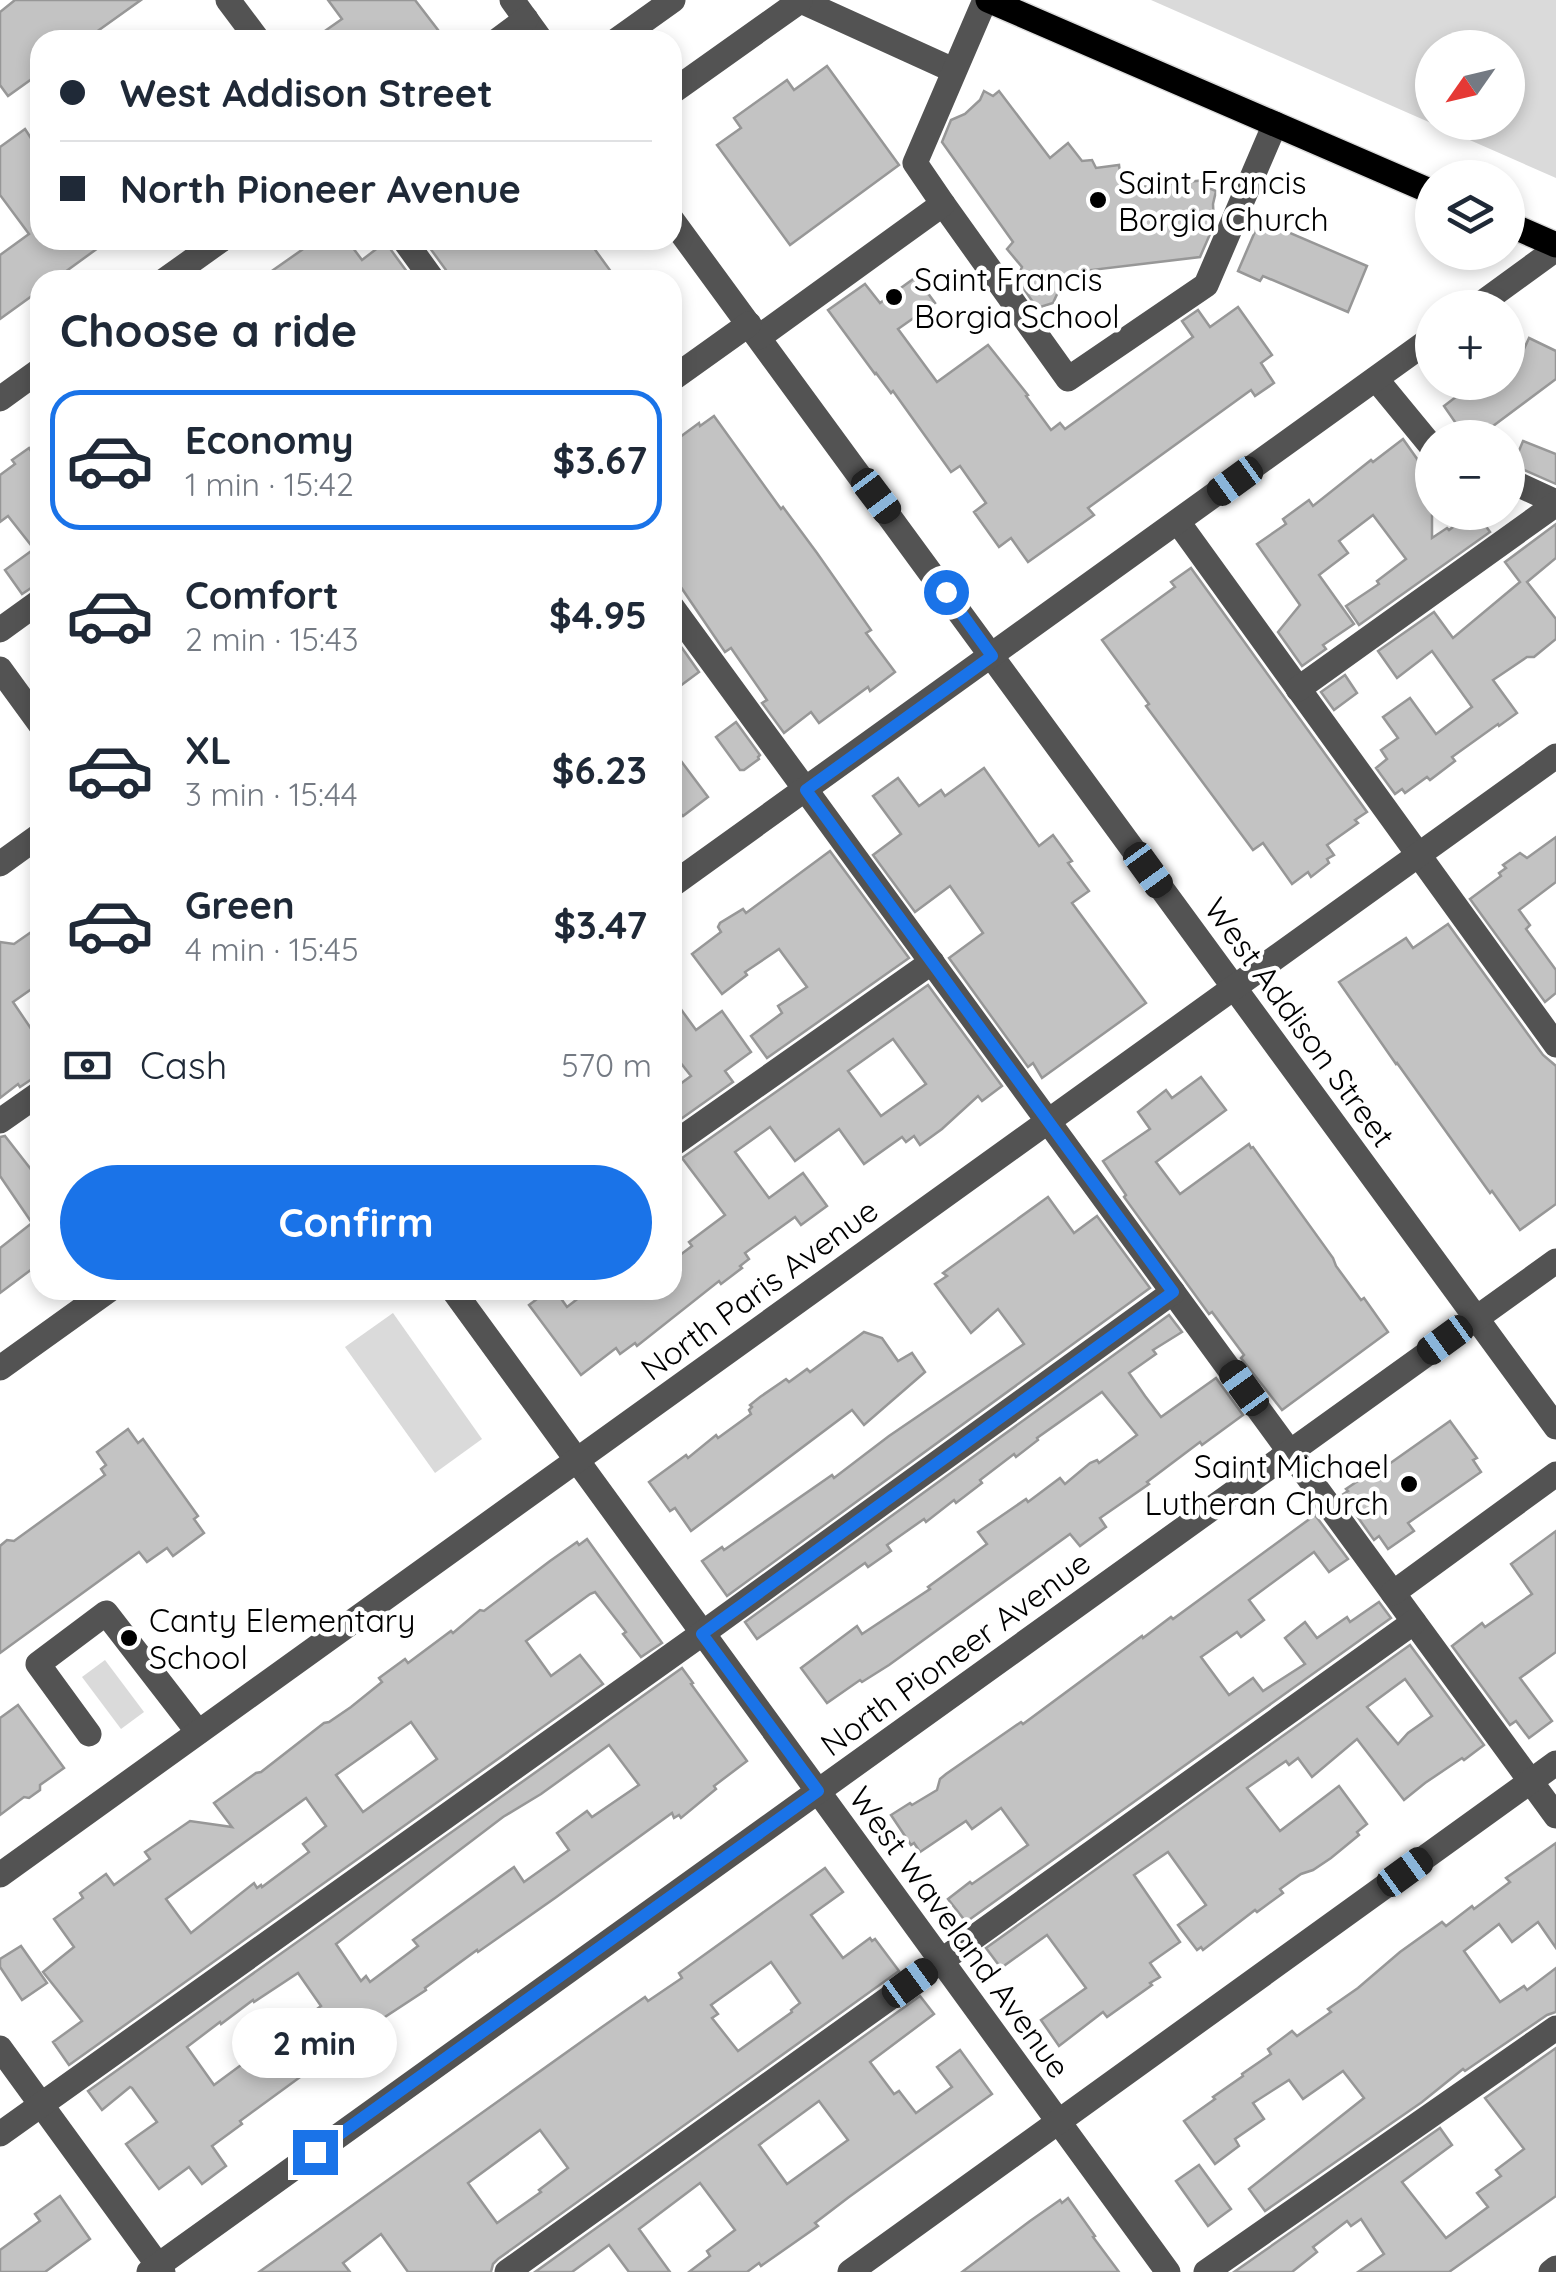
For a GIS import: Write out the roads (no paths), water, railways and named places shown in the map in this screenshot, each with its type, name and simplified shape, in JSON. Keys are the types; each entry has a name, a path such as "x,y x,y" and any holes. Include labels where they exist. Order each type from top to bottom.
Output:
{"main road":[{"path":"987,0 1415,185"},
{"path":"1525,232 1556,247"}],"street":[{"path":"228,0 250,30"},
{"path":"631,30 674,0"},
{"path":"682,85 799,0 953,70"},
{"path":"987,0 914,164 1068,378 1206,286 1275,124"},
{"path":"682,373 754,331 943,204"},
{"name":"West Addison Street","path":"682,234 1556,1428"},
{"path":"1499,290 1556,247"},
{"path":"179,270 206,250"},
{"path":"682,878 1415,350"},
{"path":"0,399 30,377"},
{"path":"1376,379 1415,426"},
{"path":"1298,689 1556,503 1525,488"},
{"path":"1178,522 1418,855 1548,1017 1556,1045"},
{"path":"0,630 30,608"},
{"path":"682,630 806,790 1556,1816"},
{"path":"0,669 30,710"},
{"name":"North Paris Avenue","path":"0,1875 1556,756"},
{"path":"0,864 30,842"},
{"path":"682,1138 932,962"},
{"path":"0,1121 30,1099"},
{"name":"North Pioneer Avenue","path":"157,2270 1556,1262"},
{"path":"0,2134 702,1634 1173,1292"},
{"path":"0,1368 95,1300"},
{"name":"West Waveland Avenue","path":"465,1300 702,1634 1168,2272"},
{"path":"1394,1593 1556,1474"},
{"path":"89,1734 38,1664 106,1614 198,1732"},
{"path":"507,2272 1414,1622"},
{"path":"850,2272 1556,1763"},
{"path":"1206,2272 1556,2028"},
{"path":"0,2048 157,2270"}],"place":[{"name":"Saint Francis Borgia Church","path":"1098,200"},
{"name":"Saint Francis Borgia School","path":"894,297"},
{"name":"Saint Michael Lutheran Church","path":"1409,1484"},
{"name":"Canty Elementary School","path":"129,1638"}]}
